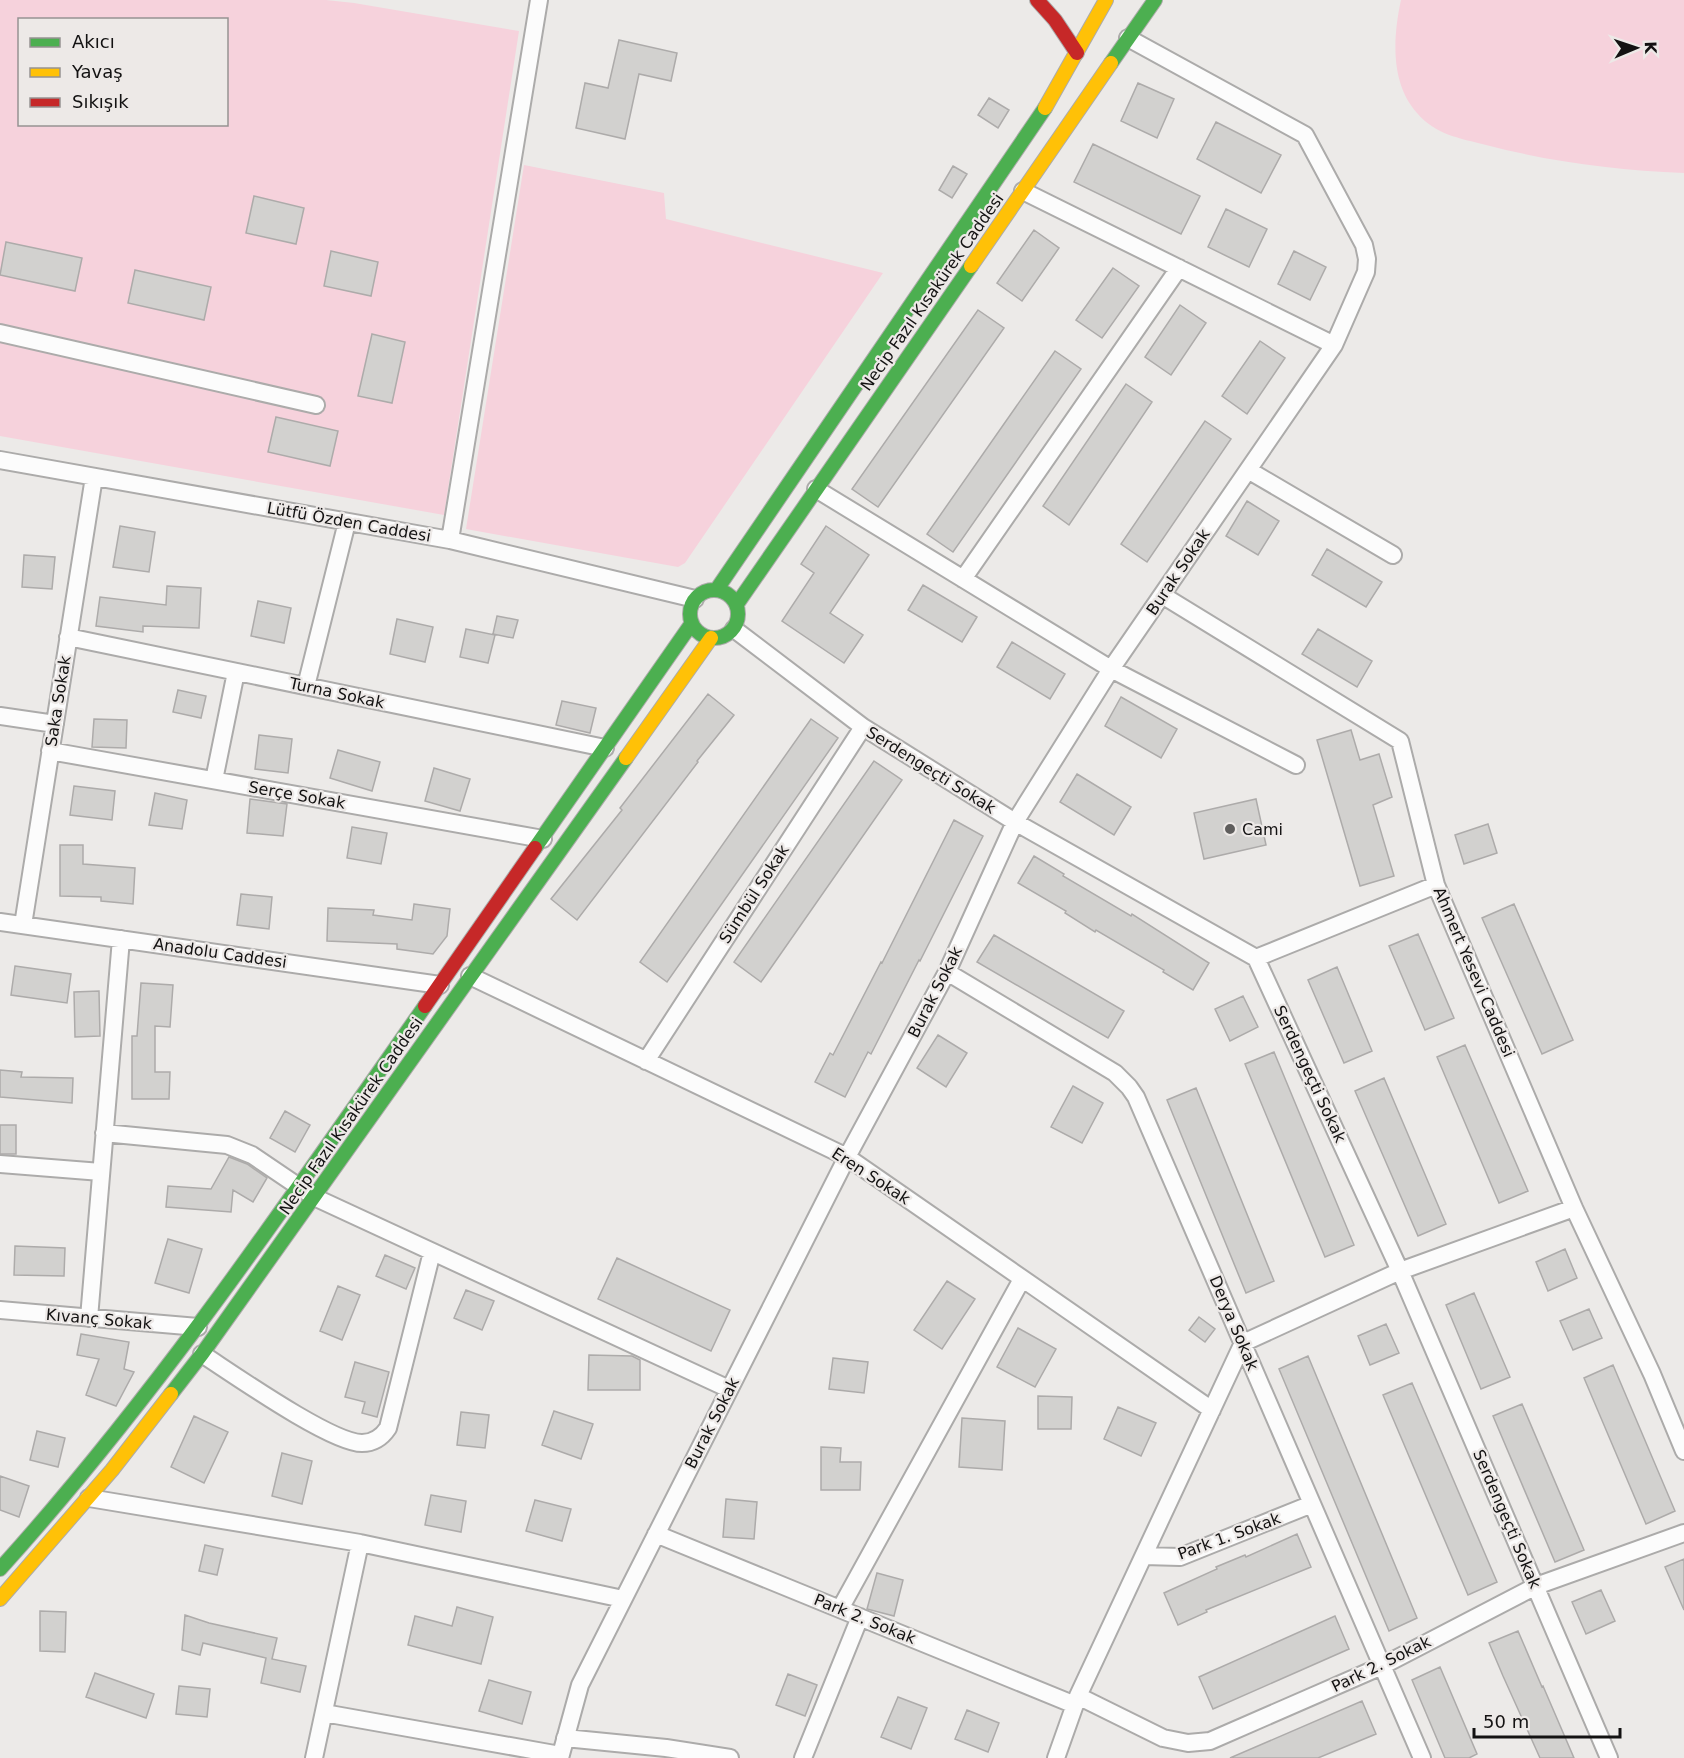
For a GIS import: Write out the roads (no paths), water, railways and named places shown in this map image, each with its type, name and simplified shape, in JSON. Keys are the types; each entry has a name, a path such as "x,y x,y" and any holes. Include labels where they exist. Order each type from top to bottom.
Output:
{"street":[{"path":"450,540 539,0"},
{"path":"1037,0 1061,28 1077,53"},
{"name":"Necip Fazıl Kısakürek Caddesi","path":"717,589 1055,94 1106,0"},
{"name":"Necip Fazıl Kısakürek Caddesi","path":"737,604 1155,0"},
{"name":"Burak Sokak","path":"562,1750 580,1685 847,1157 947,972 1015,822 1111,669 1334,345 1366,272 1367,259 1364,245 1305,135 1128,38"},
{"path":"1023,191 1334,345"},
{"path":"963,579 1179,268"},
{"path":"0,333 316,405"},
{"name":"Lütfü Özden Caddesi","path":"0,460 450,540 695,599"},
{"path":"1248,470 1393,555"},
{"name":"Saka Sokak","path":"22,925 94,477"},
{"path":"816,489 1111,669 1296,765"},
{"path":"306,686 347,522"},
{"path":"717,589 725,592 737,604 738,621 728,634 711,638 696,630 692,623 691,606 701,593 717,589"},
{"name":"Ahmert Yesevi Caddesi","path":"1162,595 1400,741 1436,885 1574,1208 1652,1374 1684,1451"},
{"name":"Necip Fazıl Kısakürek Caddesi","path":"0,1569 106,1448 198,1327 543,839 692,623"},
{"name":"Serdengeçti Sokak","path":"734,629 862,727 1015,822 1256,958 1400,1271 1609,1758"},
{"name":"Turna Sokak","path":"68,637 605,748"},
{"name":"Necip Fazıl Kısakürek Caddesi","path":"0,1599 89,1498 202,1354 711,638"},
{"path":"214,780 236,672"},
{"path":"0,716 55,724"},
{"name":"Sümbül Sokak","path":"646,1061 862,727"},
{"name":"Serçe Sokak","path":"50,751 543,839"},
{"path":"1256,958 1436,885"},
{"name":"Anadolu Caddesi","path":"0,922 440,985"},
{"path":"89,1318 121,939"},
{"name":"Derya Sokak","path":"947,972 1115,1072 1129,1087 1142,1107 1422,1758"},
{"name":"Eren Sokak","path":"470,976 847,1157 1212,1410"},
{"path":"104,1133 227,1145 252,1155 314,1197 729,1389"},
{"path":"0,1164 101,1172"},
{"path":"1056,1758 1076,1701 1243,1343 1400,1271 1574,1208"},
{"path":"202,1354 326,1431 357,1443 378,1439 388,1428 432,1252"},
{"path":"840,1609 1022,1278"},
{"name":"Kıvanç Sokak","path":"0,1310 198,1327"},
{"path":"89,1498 360,1543 624,1599"},
{"name":"Park 1. Sokak","path":"1144,1556 1180,1557 1312,1504"},
{"name":"Park 2. Sokak","path":"656,1533 1163,1738 1199,1743 1210,1741 1382,1666 1536,1586 1684,1533"},
{"path":"314,1758 360,1543"},
{"path":"803,1758 860,1617"},
{"path":"324,1713 562,1750 666,1748 730,1758"}],"place":[{"name":"Cami","path":"1230,829"}]}
